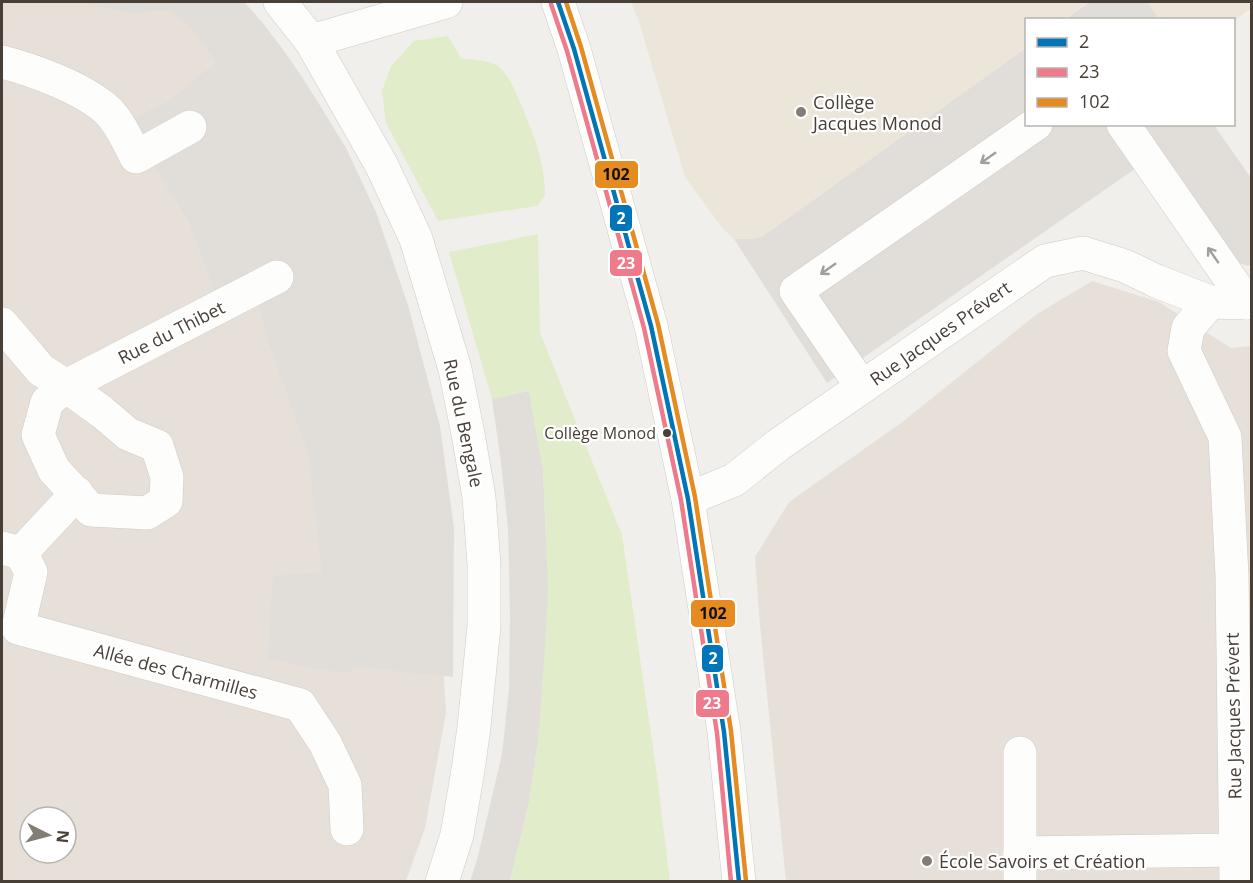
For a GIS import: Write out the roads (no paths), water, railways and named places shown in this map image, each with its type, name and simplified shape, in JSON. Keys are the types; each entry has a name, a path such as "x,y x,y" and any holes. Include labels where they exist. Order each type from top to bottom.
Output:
{"street":[{"name":"Rue du Bengale","path":"280,2 311,41 382,166 416,240 455,369 479,497 484,565 484,626 479,688 457,835 442,882"},
{"path":"311,41 446,2"},
{"path":"558,2 574,49 651,326 688,499 724,732 739,882"},
{"path":"2,62 28,70 89,97 108,111 136,157 190,127"},
{"path":"862,387 796,291 1033,126"},
{"path":"1124,126 1249,302"},
{"name":"Rue Jacques Prévert","path":"688,499 734,480 778,446 1045,261 1083,253 1125,266 1210,302 1249,302"},
{"name":"Rue du Thibet","path":"2,324 41,370 66,386 102,412 128,435 157,446 167,477 166,501 147,513 91,510 54,470 38,435 47,402 66,386 277,277"},
{"name":"Rue Jacques Prévert","path":"1210,302 1188,328 1184,351 1225,437 1242,577 1240,830 1236,882"},
{"path":"11,550 76,494"},
{"name":"Allée des Charmilles","path":"11,550 31,572 18,628 300,705 325,743 345,784 347,829"},
{"path":"1020,753 1020,867 1240,830"}],"place":[{"name":"Collège Jacques Monod","path":"801,112"},
{"name":"Collège Monod","path":"667,433"},
{"name":"École Savoirs et Création","path":"927,861"}]}
